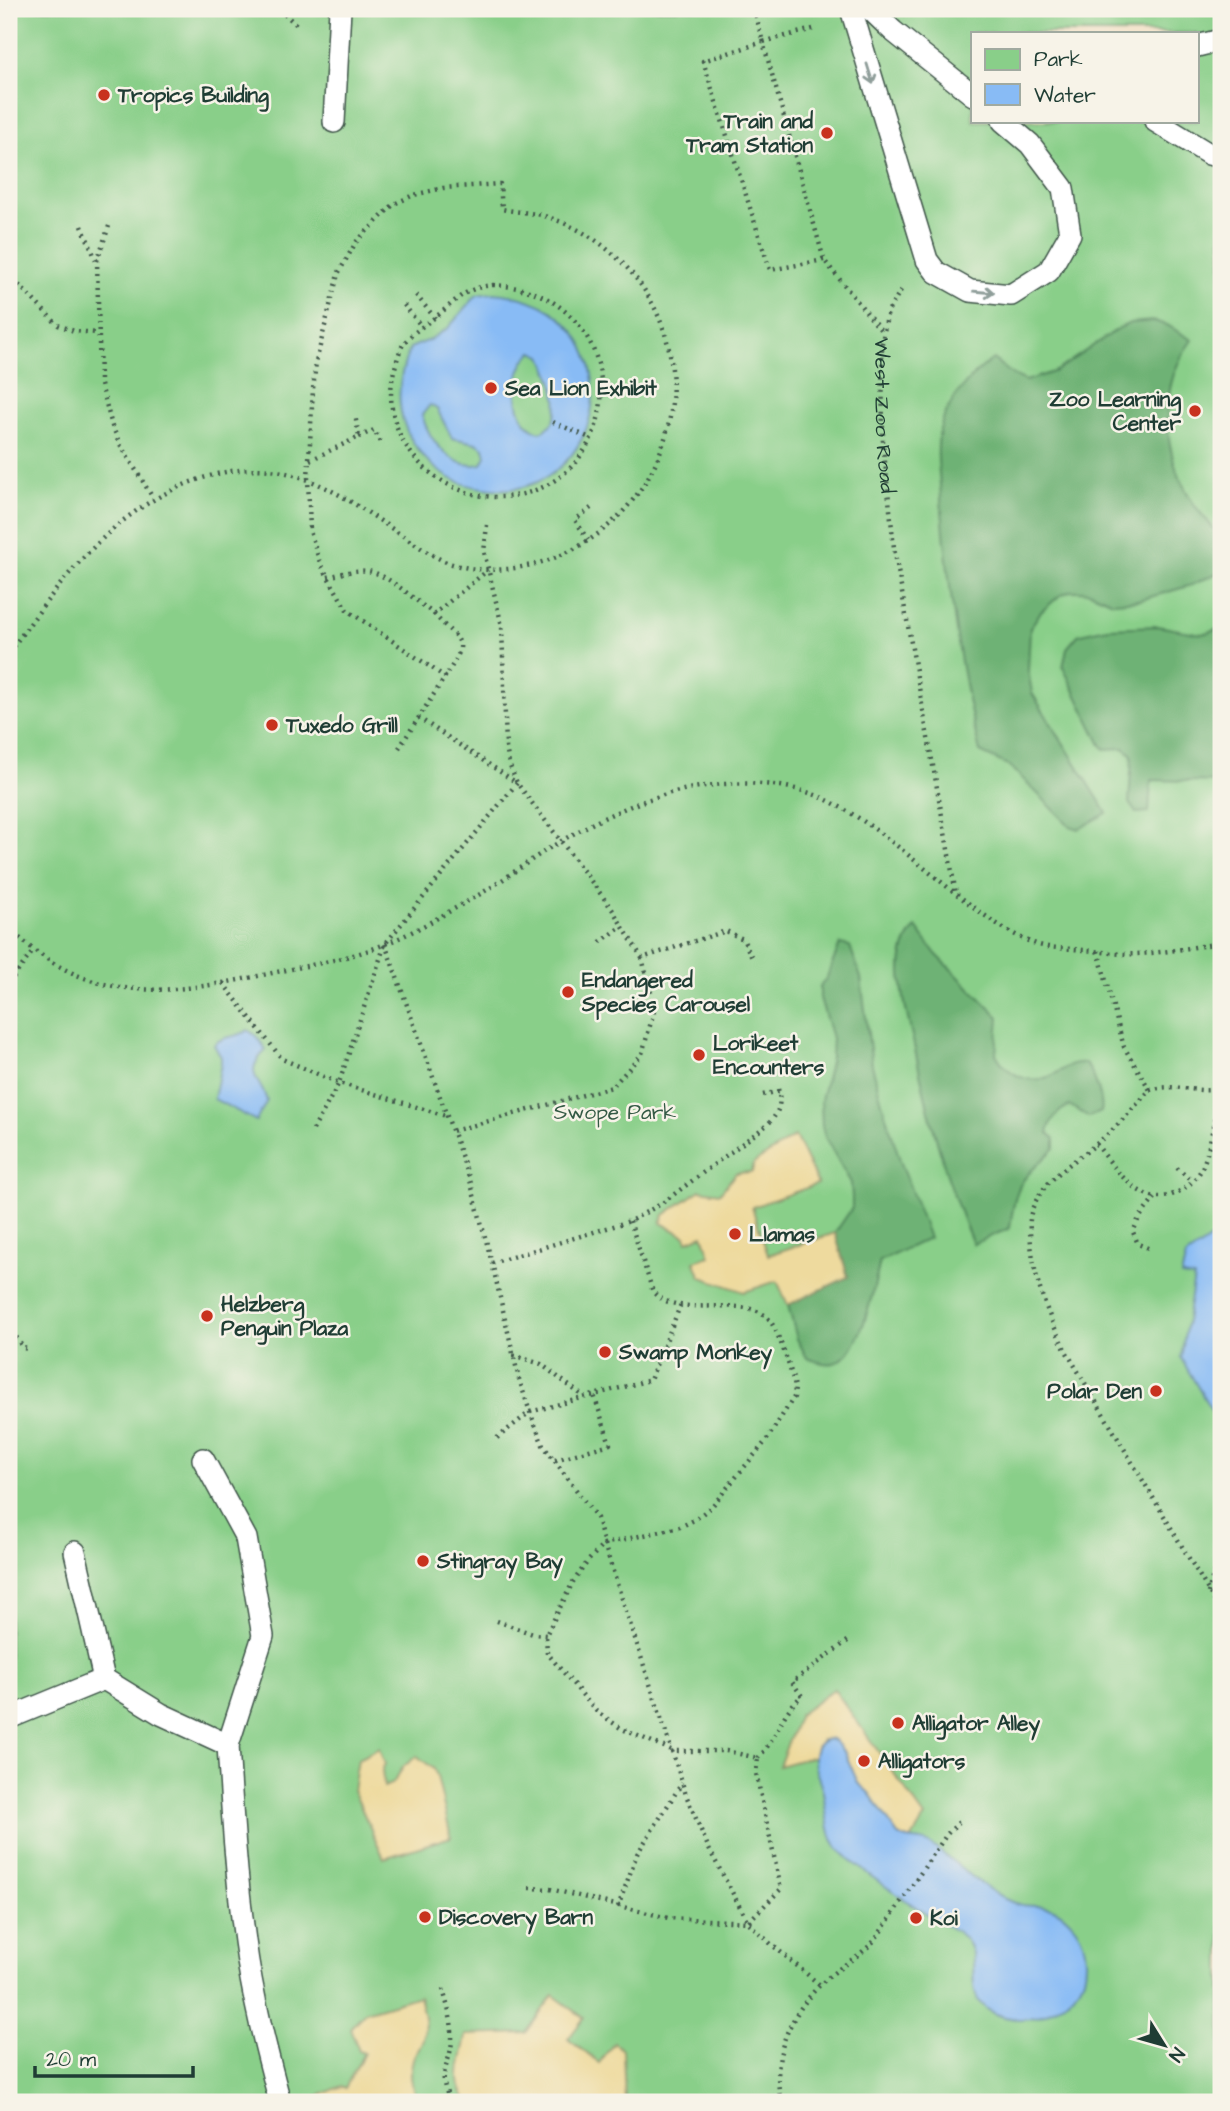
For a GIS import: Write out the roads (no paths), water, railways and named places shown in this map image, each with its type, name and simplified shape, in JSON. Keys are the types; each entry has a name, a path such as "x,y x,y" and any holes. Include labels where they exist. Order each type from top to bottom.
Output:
{"lane":[{"path":"334,122 340,9"},
{"path":"850,9 927,260 936,272 970,291 1011,295 1049,271 1070,234 1063,188 1031,144 1004,122"},
{"path":"870,9 893,31 971,92"},
{"path":"1198,46 1221,40"},
{"path":"1157,122 1209,154 1221,157"},
{"path":"203,1459 246,1538 263,1636 228,1745 235,1852 245,1943 263,2040 280,2102"},
{"path":"75,1552 104,1679 161,1714 228,1745"},
{"path":"9,1718 104,1679"}],"water":[{"path":"493,293 541,306 573,331 590,365 593,403 582,438 560,468 526,486 483,488 448,477 420,452 411,440 401,415 400,388 410,348 448,328 477,295","holes":["533,352 542,356 556,397 554,418 549,426 540,432 530,427 523,418 517,395 520,370 525,359","430,405 437,409 452,438 476,443 484,448 486,456 482,464 461,463 443,452 430,434 422,415"]},
{"path":"248,1030 266,1050 254,1070 267,1101 256,1121 214,1099 221,1057 214,1045 222,1039"},
{"path":"1221,1232 1221,1334 1216,1339 1215,1347 1216,1351 1221,1352 1221,1427 1181,1358 1194,1278 1181,1276 1186,1256"},
{"path":"830,1739 845,1753 858,1783 869,1793 898,1835 928,1843 1005,1899 1025,1905 1049,1907 1075,1927 1083,1942 1086,1968 1081,1984 1067,2000 1047,2013 1025,2019 1013,2019 990,2011 981,2004 976,1995 972,1955 962,1936 874,1879 838,1848 830,1833 823,1792 814,1762 818,1745"}],"place":[{"name":"Tropics Building","path":"104,95"},
{"name":"Train and Tram Station","path":"827,133"},
{"name":"Sea Lion Exhibit","path":"491,388"},
{"name":"Zoo Learning Center","path":"1195,411"},
{"name":"Tuxedo Grill","path":"272,725"},
{"name":"Endangered Species Carousel","path":"568,992"},
{"name":"Lorikeet Encounters","path":"699,1055"},
{"name":"Llamas","path":"735,1234"},
{"name":"Helzberg Penguin Plaza","path":"207,1316"},
{"name":"Swamp Monkey","path":"605,1352"},
{"name":"Polar Den","path":"1156,1391"},
{"name":"Stingray Bay","path":"423,1561"},
{"name":"Alligator Alley","path":"898,1723"},
{"name":"Alligators","path":"864,1761"},
{"name":"Discovery Barn","path":"425,1917"},
{"name":"Koi","path":"916,1918"}],"park label":[{"name":"Swope Park","path":"615,1112"}]}
